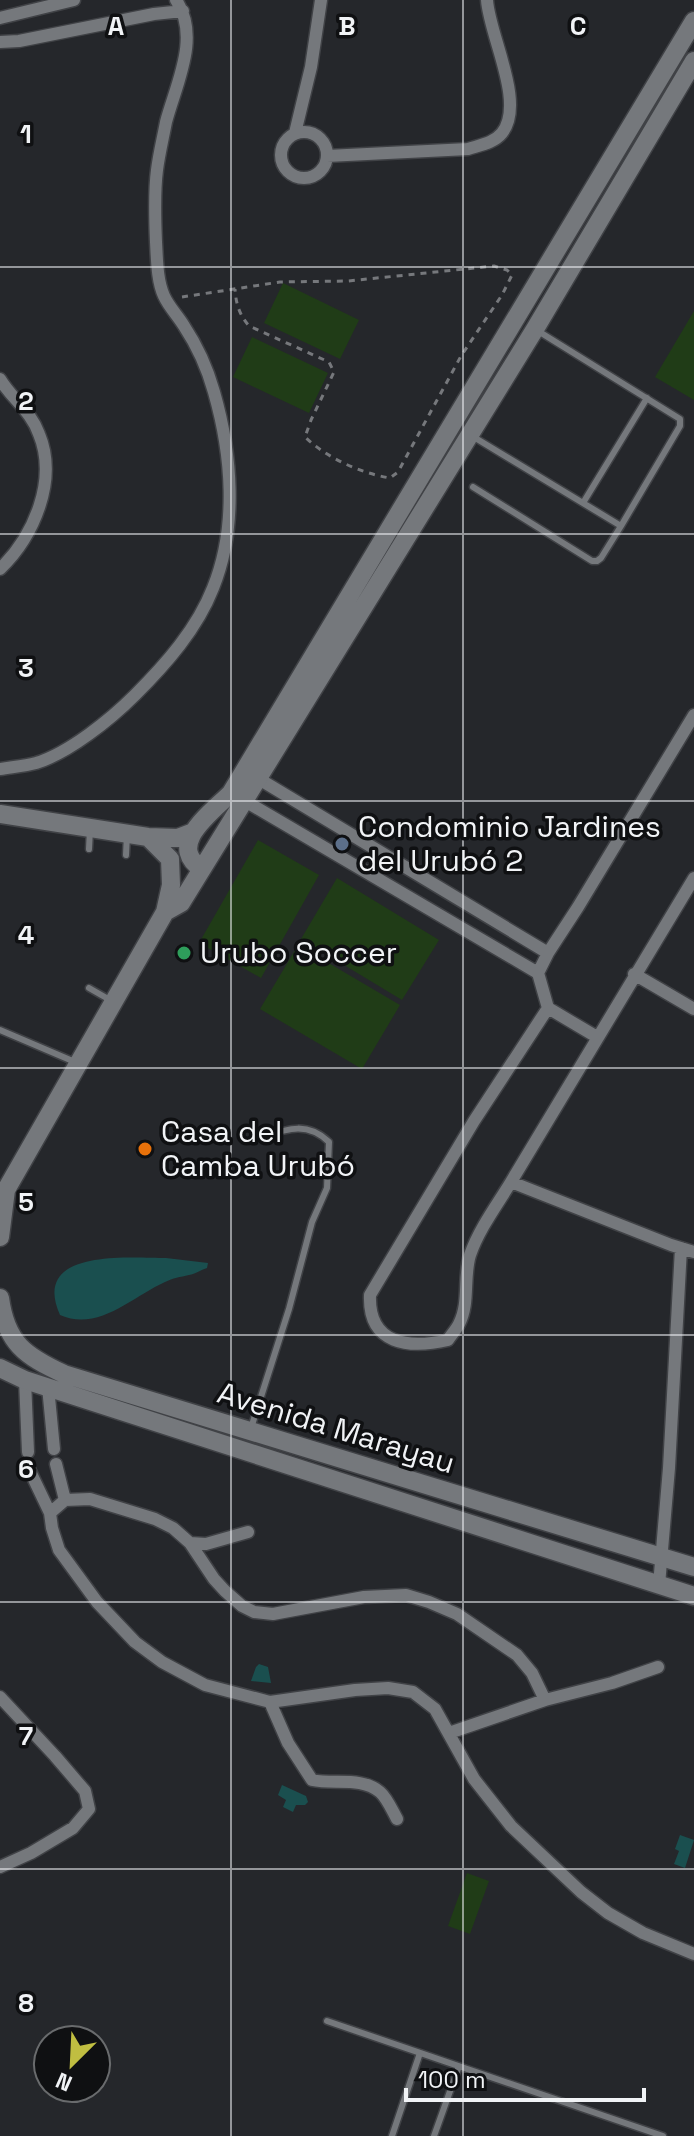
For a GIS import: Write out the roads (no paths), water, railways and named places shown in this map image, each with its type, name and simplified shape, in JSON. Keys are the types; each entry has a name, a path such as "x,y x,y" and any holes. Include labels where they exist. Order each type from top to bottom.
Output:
{"main road":[{"path":"0,814 148,837 178,838 191,833 231,793 694,21"},
{"path":"165,912 181,903 259,779 535,329 694,61"},
{"path":"191,833 190,859 202,869"},
{"path":"0,1237 3,1192 165,912 171,885 170,859 148,837"},
{"name":"Avenida Marayau","path":"0,1298 3,1319 18,1346 37,1361 64,1374 694,1567"},
{"name":"Avenida Marayau","path":"0,1368 25,1380 694,1596"}],"street":[{"path":"0,18 74,0"},
{"path":"295,133 317,136 326,148 327,156 321,170 315,175 293,175 283,165 281,150 295,133 311,67 321,0"},
{"path":"327,156 468,149 489,142 502,132 511,97 487,0"},
{"path":"0,42 19,41 154,14 179,5 187,30 186,49 157,171 156,240 160,287 203,357 215,393 229,469 230,513 223,555 213,588 202,612 165,665 126,704 81,741 36,763 0,769"},
{"path":"0,379 27,410 40,434 47,464 42,498 33,523 0,569"},
{"path":"597,1037 548,1008 538,973 694,715"},
{"path":"259,779 548,953"},
{"path":"245,801 538,973"},
{"path":"548,1008 474,1121 370,1295 370,1309 376,1326 388,1337 412,1345 429,1344 448,1340 459,1324 466,1303 465,1277 478,1238 694,878"},
{"path":"634,974 694,1009"},
{"path":"511,1182 687,1250 659,1585"},
{"path":"25,1380 28,1452"},
{"path":"48,1387 54,1449"},
{"path":"56,1464 65,1500"},
{"path":"28,1467 50,1513 59,1550 97,1602 135,1642 162,1662 205,1685 270,1702 355,1690 388,1688 413,1692 435,1709 474,1779 511,1826 581,1892 631,1926 694,1954"},
{"path":"50,1513 65,1500 90,1499 155,1519 173,1528 190,1543 219,1585 242,1606 254,1612 273,1614 364,1597 406,1595 429,1602 457,1614 517,1655 532,1673 545,1700"},
{"path":"190,1543 206,1544 248,1532"},
{"path":"449,1733 545,1700 612,1683 658,1667"},
{"path":"0,1697 85,1791 89,1809 73,1828 0,1867"},
{"path":"270,1702 288,1743 312,1780 366,1783 382,1793 397,1819"}],"lane":[{"path":"473,487 592,561 597,561 621,526 681,422 535,329"},
{"path":"583,503 647,398"},
{"path":"469,434 621,526"},
{"path":"89,849 90,827"},
{"path":"126,855 127,833"},
{"path":"89,988 114,1002"},
{"path":"0,1030 78,1064"},
{"path":"250,1431 289,1309 312,1222 327,1188 330,1157 329,1142 312,1130 304,1128 263,1137"},
{"path":"327,2021 663,2136"},
{"path":"392,2136 420,2053"},
{"path":"434,2136 459,2066"}],"water":[{"path":"108,1258 166,1258 208,1263 207,1268 168,1281 101,1316 74,1319 60,1315 54,1293 59,1278 71,1268"},
{"path":"259,1664 268,1667 271,1683 251,1681"},
{"path":"282,1785 306,1796 308,1802 296,1805 293,1812 283,1807 286,1800 278,1795"},
{"path":"680,1835 694,1840 685,1868 674,1864"}],"place":[{"name":"Condominio Jardines del Urubó 2","path":"342,844"},
{"name":"Urubo Soccer","path":"184,953"},
{"name":"Casa del Camba Urubó","path":"145,1149"}]}
